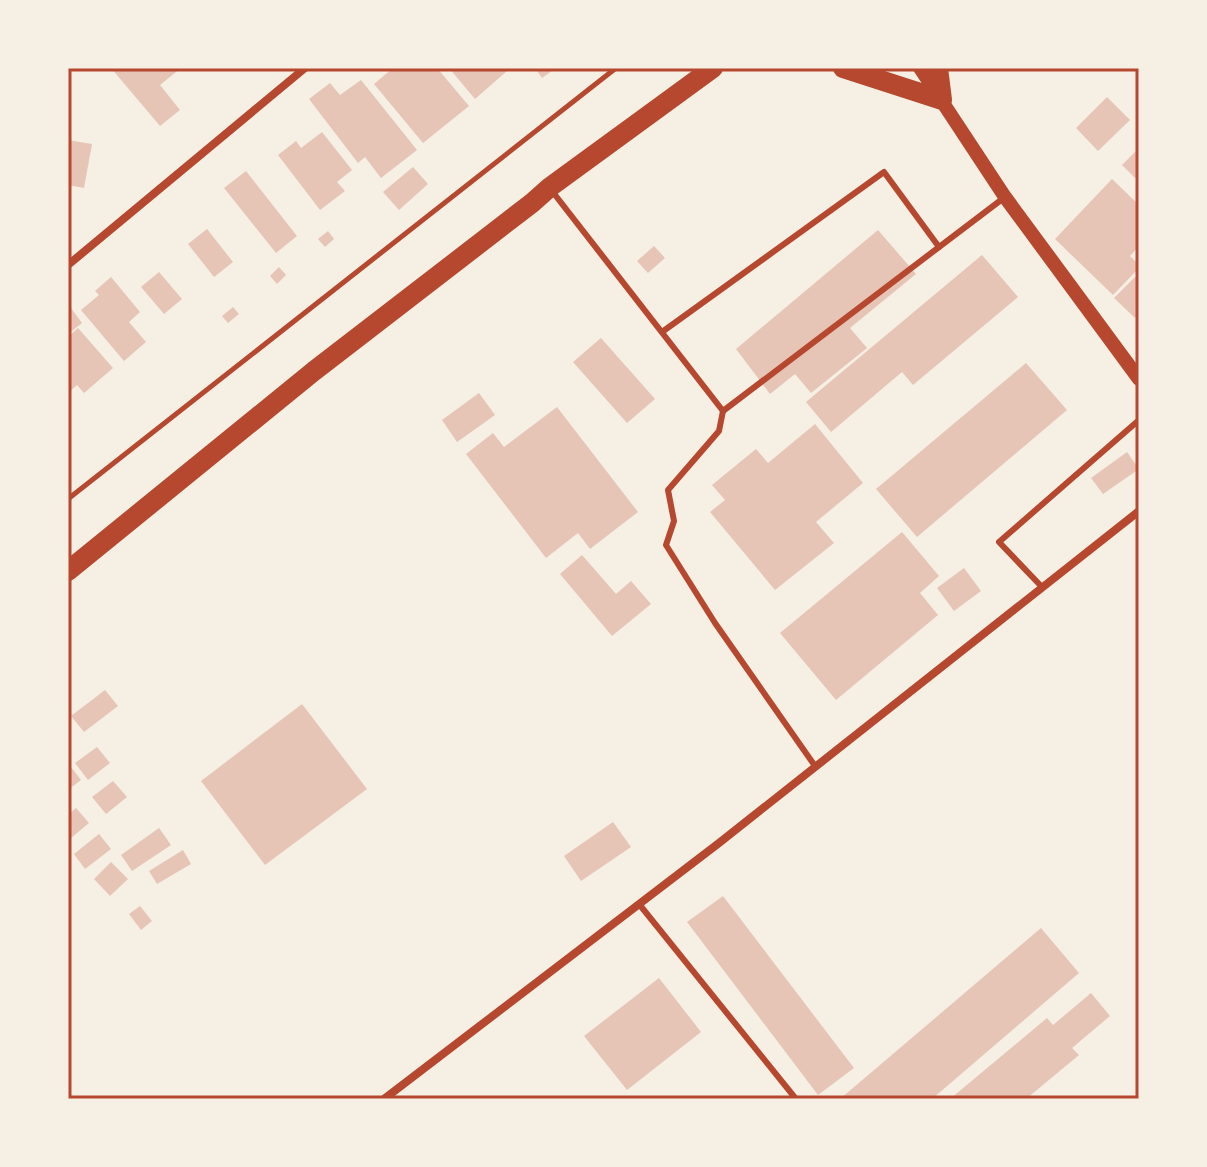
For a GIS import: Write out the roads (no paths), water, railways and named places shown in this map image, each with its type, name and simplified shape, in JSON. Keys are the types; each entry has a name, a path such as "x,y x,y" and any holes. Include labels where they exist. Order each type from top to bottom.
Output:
{"main road":[{"path":"68,571 314,371 550,187 713,68"},
{"path":"843,68 942,100 938,68"}],"street":[{"path":"68,265 305,68"},
{"path":"920,68 1005,197 1139,379"},
{"path":"384,1099 639,904 1139,511"}],"lane":[{"path":"662,332 884,172 939,247"},
{"path":"550,187 723,411"},
{"path":"815,766 715,623 666,545 674,521 668,490 719,431 723,411 1005,197"},
{"path":"1042,587 999,542 1139,420"},
{"path":"639,904 796,1099"}]}
